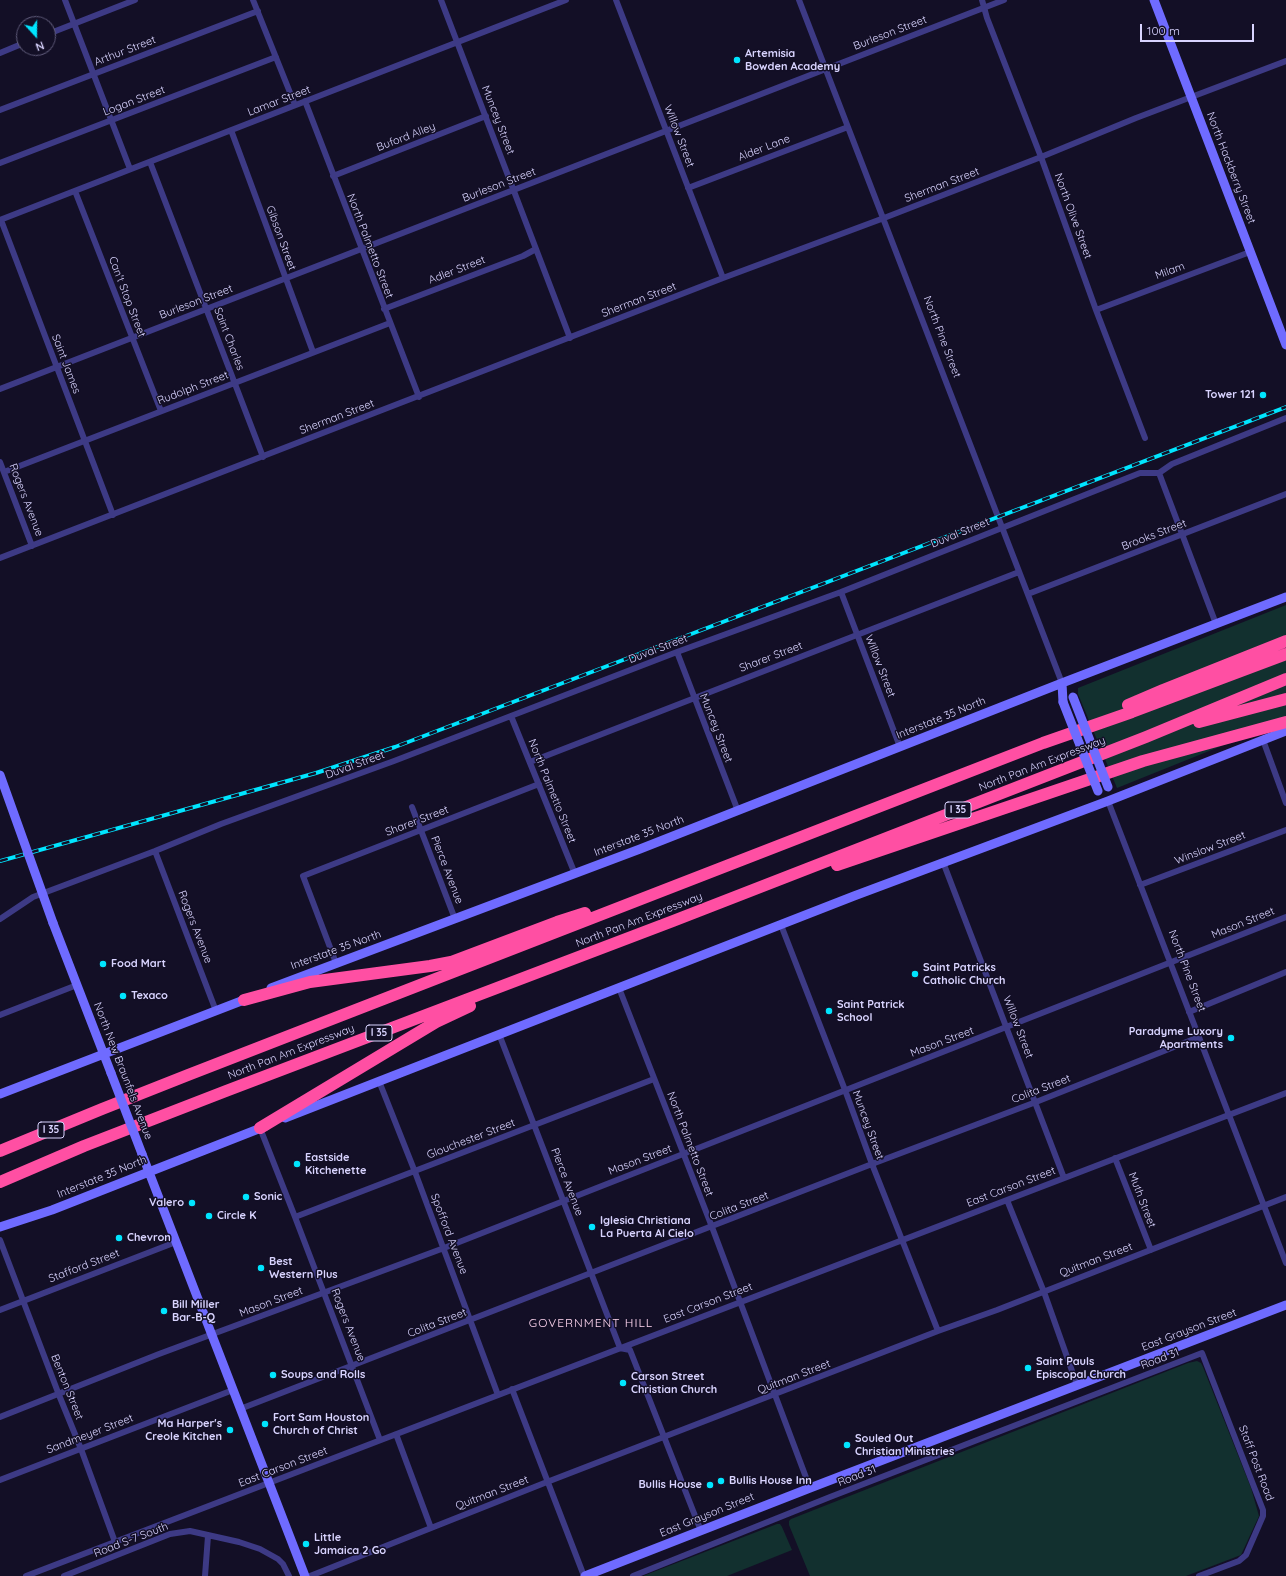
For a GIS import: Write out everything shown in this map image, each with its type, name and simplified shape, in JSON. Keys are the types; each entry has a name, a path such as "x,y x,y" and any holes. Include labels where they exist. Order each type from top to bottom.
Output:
{"highway":[{"path":"1043,743 1163,690 1286,640"},
{"name":"North Pan Am Expressway","path":"0,1151 102,1109 1043,743 1286,654"},
{"name":"North Pan Am Expressway","path":"0,1182 84,1146 673,921 1146,737 1286,679"},
{"path":"1146,737 1286,699"},
{"path":"770,883 826,869 1143,761 1286,722"},
{"path":"244,1000 310,982 451,962 557,922 685,882"},
{"path":"260,1128 449,1016 673,921"},
{"path":"0,1144 102,1109"},
{"path":"0,1188 84,1146"}],"main road":[{"name":"North Hackberry Street","path":"1154,0 1286,345"},
{"name":"Interstate 35 North","path":"0,1094 216,1011 281,984 575,874 1286,597"},
{"name":"North Pine Street","path":"1062,683 1073,697 1108,787 1108,801"},
{"name":"North Pine Street","path":"1062,683 1063,702 1098,791 1108,801"},
{"name":"Interstate 35 North","path":"0,1228 52,1210 943,862 1108,801 1286,731"},
{"name":"North New Braunfels Avenue","path":"0,775 53,923 305,1576"},
{"name":"East Grayson Street","path":"585,1576 1286,1305"}],"street":[{"path":"65,0 130,170"},
{"path":"56,31 135,0"},
{"path":"253,0 295,105"},
{"name":"Muncey Street","path":"441,0 570,338"},
{"name":"Lamar Street","path":"0,220 566,0"},
{"name":"Willow Street","path":"616,0 723,278"},
{"name":"North Pine Street","path":"799,0 1062,683"},
{"name":"North Olive Street","path":"982,0 987,18 1041,157 1096,310 1145,438"},
{"name":"Burleson Street","path":"0,389 1004,0"},
{"name":"Arthur Street","path":"0,110 258,11"},
{"path":"0,53 16,46"},
{"name":"Logan Street","path":"0,163 276,57"},
{"name":"Sherman Street","path":"0,558 723,278 884,218 1286,61"},
{"name":"North Palmetto Street","path":"305,101 419,397"},
{"name":"Buford Alley","path":"333,176 486,116"},
{"name":"Alder Lane","path":"688,188 848,127"},
{"name":"Gibson Street","path":"231,130 313,352"},
{"name":"Saint Charles","path":"150,162 263,456"},
{"name":"Can't Stop Street","path":"75,191 161,411"},
{"name":"Saint James","path":"0,220 113,515"},
{"name":"Adler Street","path":"384,309 523,256 536,249"},
{"name":"Milam","path":"1096,310 1250,252"},
{"name":"Rudolph Street","path":"4,472 390,323"},
{"name":"Duval Street","path":"0,919 33,897 155,851 221,824 394,761 677,652 840,592 1140,473 1159,473 1179,461 1286,418"},
{"name":"Rogers Avenue","path":"0,462 32,546"},
{"path":"1159,473 1216,624"},
{"name":"Brooks Street","path":"1028,594 1286,494"},
{"name":"Sharer Street","path":"530,762 1019,572"},
{"name":"Willow Street","path":"840,592 858,634 900,747"},
{"name":"Muncey Street","path":"677,652 738,811"},
{"name":"North Palmetto Street","path":"511,716 575,874"},
{"path":"1263,740 1286,803"},
{"name":"Sharer Street","path":"336,963 303,876 539,784"},
{"name":"North Pine Street","path":"1108,801 1286,1263"},
{"name":"Pierce Avenue","path":"412,806 455,919"},
{"name":"Winslow Street","path":"1140,885 1286,830"},
{"name":"Rogers Avenue","path":"155,851 216,1011"},
{"name":"Willow Street","path":"943,862 1064,1178"},
{"name":"Mason Street","path":"0,1417 59,1395 159,1354 444,1248 1286,917"},
{"name":"Muncey Street","path":"781,925 872,1164 938,1331"},
{"path":"1189,1012 1286,972"},
{"path":"0,1015 77,986"},
{"name":"North Palmetto Street","path":"619,988 712,1227 810,1488"},
{"name":"Pierce Avenue","path":"500,1034 620,1348"},
{"name":"Colita Street","path":"240,1409 1036,1102 1199,1037"},
{"name":"Glouchester Street","path":"295,1217 654,1079"},
{"name":"Spofford Avenue","path":"379,1081 444,1248 498,1395"},
{"name":"East Carson Street","path":"26,1576 739,1301 903,1240 1286,1093"},
{"name":"Rogers Avenue","path":"260,1128 353,1366 380,1440"},
{"name":"Muth Street","path":"1116,1158 1151,1250"},
{"name":"Quitman Street","path":"310,1576 547,1482 665,1438 938,1331 1044,1292 1286,1197"},
{"path":"1007,1200 1044,1292 1077,1385"},
{"name":"Benton Street","path":"0,1240 22,1301 81,1449 115,1542"},
{"name":"Stafford Street","path":"0,1310 176,1242"},
{"path":"620,1348 630,1350 701,1531"},
{"name":"Road 31","path":"633,1576 1202,1353"},
{"name":"Staff Post Road","path":"1200,1576 1239,1561 1246,1554 1264,1510 1202,1353"},
{"path":"512,1389 547,1482 585,1576"},
{"name":"Sandmeyer Street","path":"0,1480 233,1390"},
{"path":"396,1434 431,1528"},
{"name":"Road S-7 South","path":"64,1576 170,1534 190,1532 239,1542 266,1552 283,1564 289,1576"},
{"path":"205,1576 208,1536"}],"green space":[{"path":"1286,605 1286,724 1229,743 1117,788 1078,694 1078,688"},
{"path":"1197,1361 1201,1363 1203,1367 1251,1488 1259,1516 1241,1555 1186,1576 810,1576 789,1525 789,1521 791,1519 1188,1363"},
{"path":"780,1524 782,1527 792,1550 727,1576 643,1576"}],"railway":[{"path":"0,861 316,773 395,747 1286,407"}],"place":[{"name":"Artemisia Bowden Academy","path":"737,60"},
{"name":"Tower 121","path":"1263,395"},
{"name":"Food Mart","path":"103,964"},
{"name":"Saint Patricks Catholic Church","path":"915,974"},
{"name":"Texaco","path":"123,996"},
{"name":"Saint Patrick School","path":"829,1011"},
{"name":"Paradyme Luxory Apartments","path":"1231,1038"},
{"name":"Eastside Kitchenette","path":"297,1164"},
{"name":"Sonic","path":"246,1197"},
{"name":"Valero","path":"192,1203"},
{"name":"Circle K","path":"209,1216"},
{"name":"Iglesia Christiana La Puerta Al Cielo","path":"592,1227"},
{"name":"Chevron","path":"119,1238"},
{"name":"Best Western Plus","path":"261,1268"},
{"name":"Bill Miller Bar-B-Q","path":"164,1311"},
{"name":"Saint Pauls Episcopal Church","path":"1028,1368"},
{"name":"Soups and Rolls","path":"273,1375"},
{"name":"Carson Street Christian Church","path":"623,1383"},
{"name":"Fort Sam Houston Church of Christ","path":"265,1424"},
{"name":"Ma Harper's Creole Kitchen","path":"230,1430"},
{"name":"Souled Out Christian Ministries","path":"847,1445"},
{"name":"Bullis House Inn","path":"721,1481"},
{"name":"Bullis House","path":"710,1485"},
{"name":"Little Jamaica 2 Go","path":"306,1544"}],"district":[{"name":"GOVERNMENT HILL","path":"591,1323"}]}
